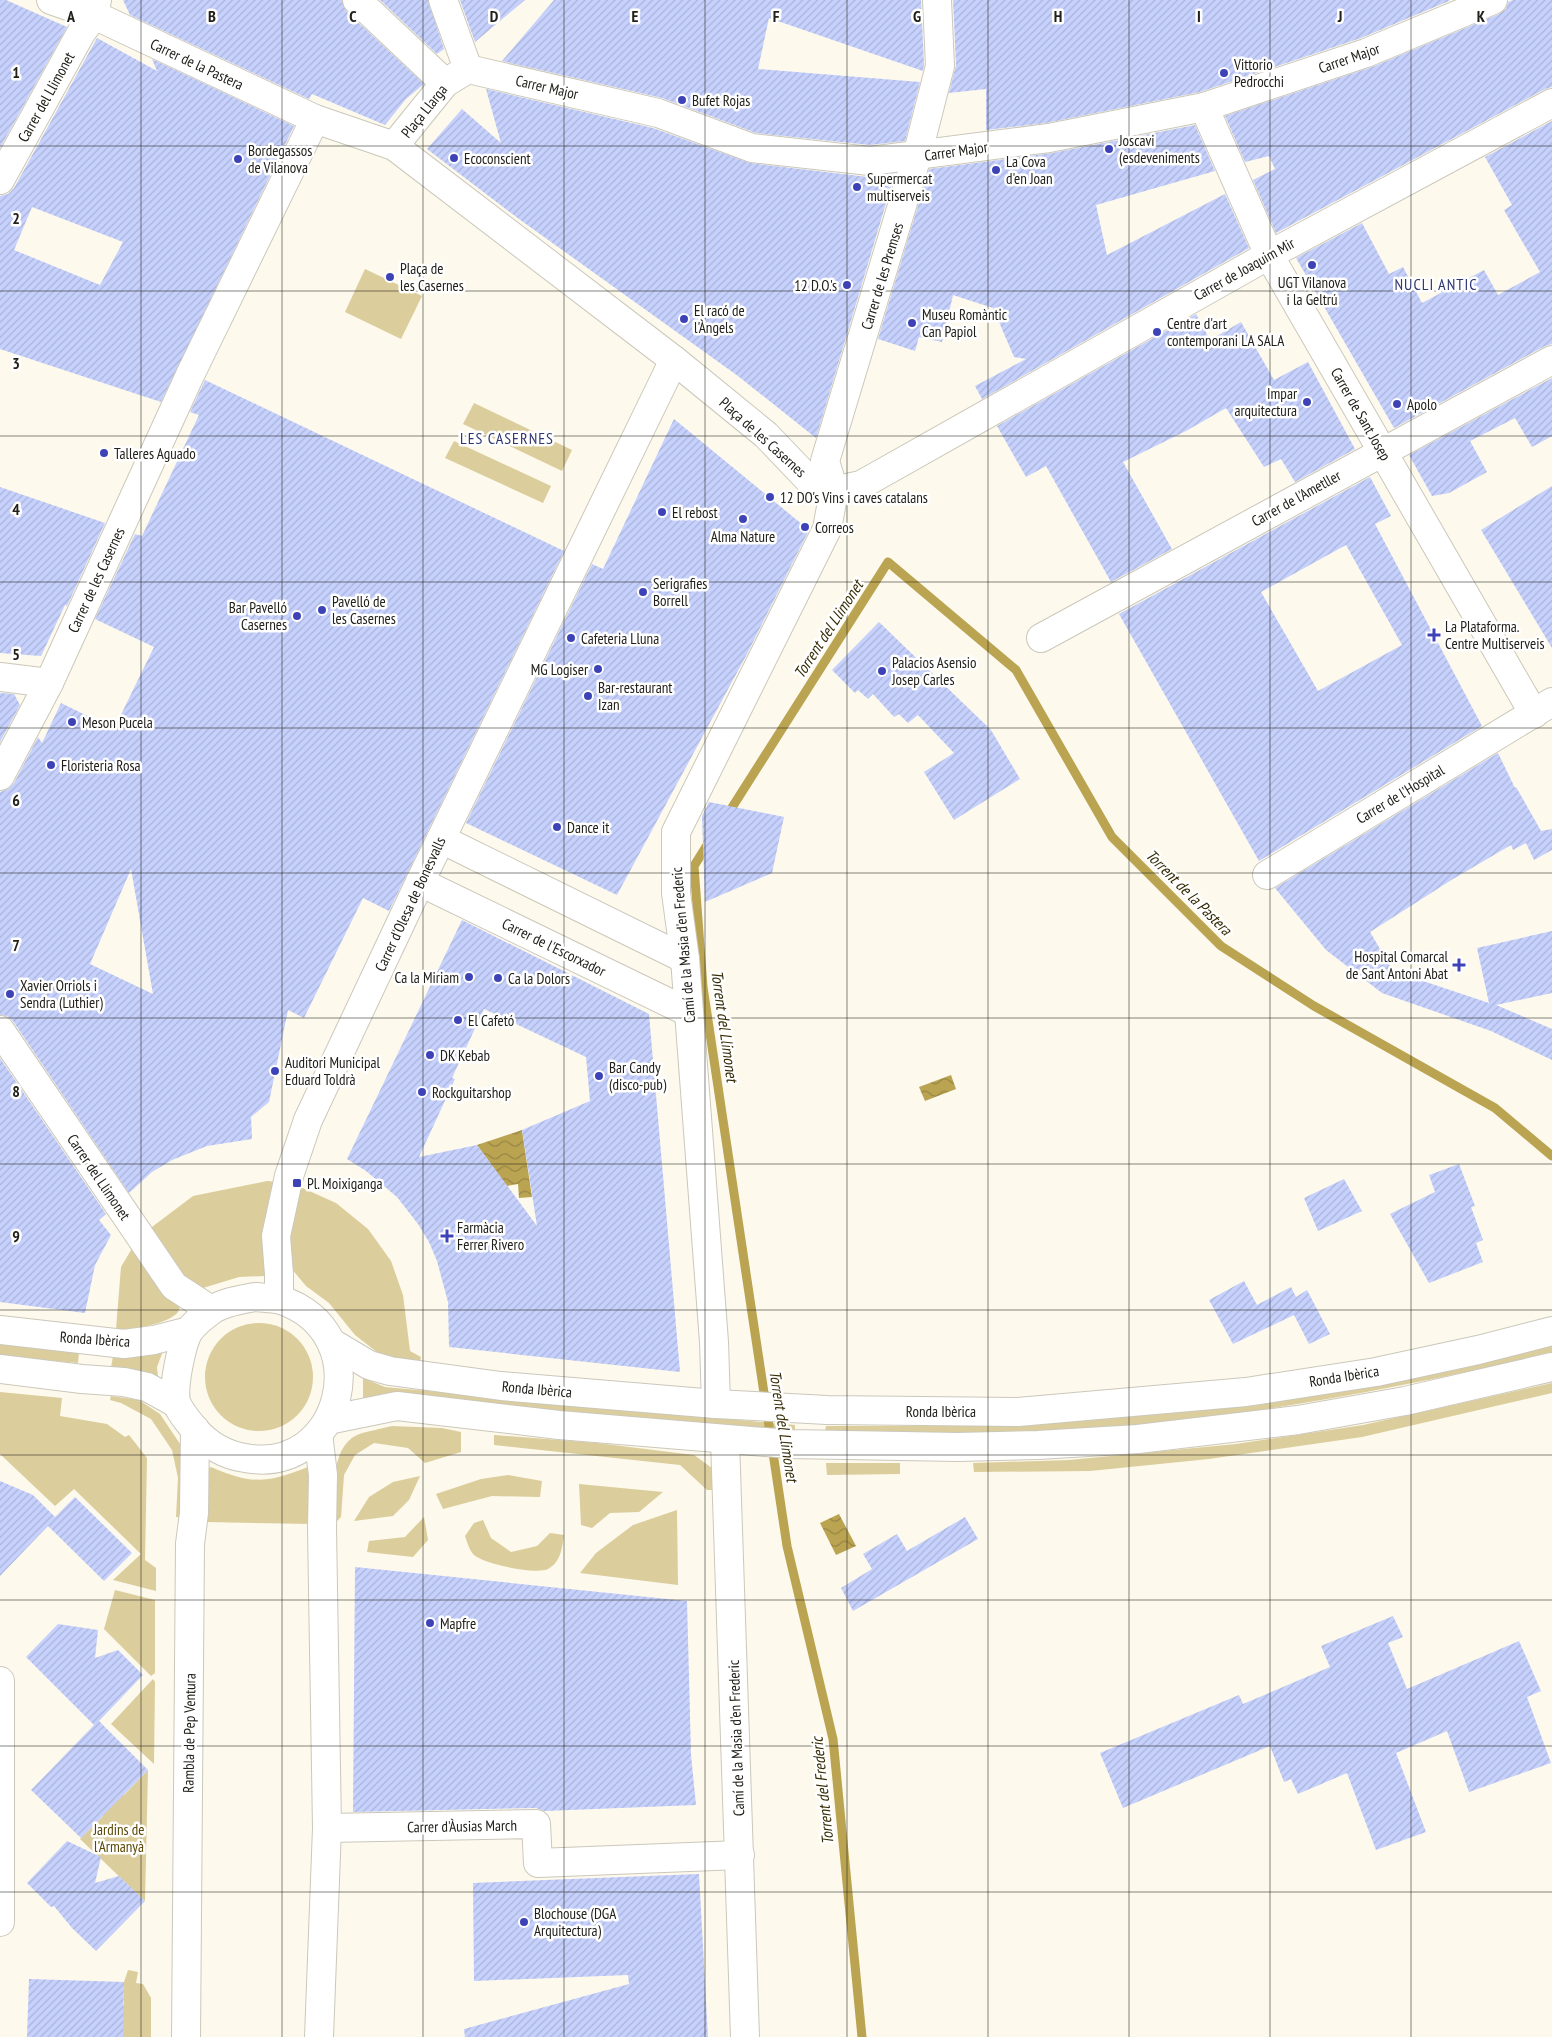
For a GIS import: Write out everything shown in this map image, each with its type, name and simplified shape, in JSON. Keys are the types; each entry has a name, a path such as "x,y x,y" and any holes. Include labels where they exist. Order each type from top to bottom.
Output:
{"street":[{"name":"Carrer de la Pastera","path":"51,0 96,8 315,119"},
{"path":"356,0 445,83"},
{"path":"443,0 468,69"},
{"name":"Carrer de les Premses","path":"834,491 825,461 917,156 940,66 937,0"},
{"name":"Carrer Major","path":"468,69 658,113 752,148 870,161 1050,138 1204,107 1366,53 1460,7 1493,0"},
{"name":"Carrer del Llimonet","path":"0,180 96,8"},
{"name":"Plaça Llarga","path":"394,146 445,83 468,69"},
{"name":"Carrer de Joaquim Mir","path":"834,491 861,485 1270,255 1552,103"},
{"name":"Carrer de Sant Josep","path":"1204,107 1270,255 1382,451 1543,708"},
{"name":"Plaça de les Casernes","path":"315,119 394,146 674,360 766,436 810,481 834,491"},
{"name":"Carrer de les Casernes","path":"0,776 49,682 187,382 315,119"},
{"name":"Carrer d'Olesa de Bonesvalls","path":"279,1299 280,1274 276,1236 286,1189 308,1120 420,882 674,360"},
{"name":"Carrer de l'Ametller","path":"1041,638 1552,360"},
{"name":"Camí de la Masia d'en Frederic","path":"716,1404 714,1342 685,959 676,893 676,832 827,529 834,491"},
{"path":"0,677 49,682"},
{"name":"Carrer de l'Hospital","path":"1267,875 1543,708"},
{"path":"441,839 685,959"},
{"name":"Carrer de l'Escorxador","path":"420,882 688,1012"},
{"name":"Carrer del Llimonet","path":"0,1030 174,1286 211,1310"},
{"path":"0,1369 124,1382 147,1387 176,1403 195,1429 210,1445 232,1456 256,1460 280,1458 302,1448 323,1427 336,1404 340,1373 332,1343 322,1328 310,1316 295,1306 279,1299 255,1297 231,1301 211,1310 189,1331 176,1369 176,1403"},
{"name":"Ronda Ibèrica","path":"0,1330 124,1344 154,1340 189,1331"},
{"name":"Ronda Ibèrica","path":"332,1343 369,1365 390,1371 501,1386 716,1404 827,1410 1018,1412 1246,1392 1376,1372 1478,1350 1552,1331"},
{"path":"323,1427 397,1406 530,1422 725,1440 810,1445 1038,1445 1138,1439 1308,1418 1405,1401 1552,1367"},
{"path":"319,2037 327,1828 322,1529 323,1427"},
{"name":"Rambla de Pep Ventura","path":"186,2037 190,1544 194,1513 195,1429"},
{"name":"Camí de la Masia d'en Frederic","path":"725,1440 745,2037"},
{"path":"0,1680 0,1922"},
{"name":"Carrer d'Àusias March","path":"327,1828 536,1824 538,1863 740,1855"}],"green space":[{"path":"365,269 422,296 401,339 345,312"},
{"path":"474,403 572,450 562,471 463,424"},
{"path":"454,441 551,486 543,503 445,458"},
{"path":"267,1181 278,1182 270,1269 265,1276 239,1277 203,1288 184,1283 148,1230 193,1196"},
{"path":"296,1185 336,1203 368,1229 391,1261 403,1295 410,1351 421,1357 420,1361 382,1356 355,1335 329,1303 306,1286 291,1268 284,1237"},
{"path":"134,1245 180,1302 180,1308 175,1315 160,1322 131,1329 116,1329 121,1267"},
{"path":"259,1323 269,1324 289,1332 297,1339 304,1347 312,1367 312,1387 304,1407 297,1415 289,1422 269,1430 259,1431 249,1430 229,1422 221,1415 214,1407 206,1387 205,1377 206,1367 214,1347 221,1339 229,1332 249,1324"},
{"path":"0,1344 79,1352 78,1363 0,1356"},
{"path":"1552,1346 1552,1353 1379,1390 1204,1418 1053,1431 825,1431 826,1426 1016,1426 1259,1405 1420,1376"},
{"path":"163,1351 157,1367 158,1377 111,1368 113,1356 126,1358"},
{"path":"363,1378 385,1387 795,1425 795,1431 530,1408 363,1400"},
{"path":"1552,1383 1552,1393 1362,1437 1209,1459 1090,1471 974,1472 973,1463 1069,1460 1236,1444 1363,1425"},
{"path":"0,1392 62,1398 60,1416 107,1424 125,1437 129,1435 147,1458 145,1560 156,1568 156,1591 113,1580 141,1554 74,1489 55,1506 0,1454"},
{"path":"111,1396 139,1400 160,1414 182,1447 183,1518 176,1517 178,1478 172,1450 151,1419 121,1403 110,1400"},
{"path":"392,1426 442,1428 461,1432 461,1452 425,1463 408,1448 374,1443 355,1455 344,1475 341,1517 335,1523 335,1474 337,1462 342,1451 348,1441 357,1435"},
{"path":"494,1435 597,1443 694,1455 712,1468 713,1490 707,1490 680,1465 494,1445"},
{"path":"826,1463 900,1463 900,1474 827,1475"},
{"path":"211,1467 238,1477 260,1480 270,1479 308,1467 312,1471 311,1524 206,1522 205,1470"},
{"path":"508,1475 542,1481 540,1497 492,1496 443,1509 436,1494 481,1479"},
{"path":"420,1476 409,1500 393,1516 354,1521 369,1497 393,1482"},
{"path":"579,1484 663,1492 639,1512 610,1513 592,1528 581,1525"},
{"path":"677,1510 678,1585 580,1573 596,1553 633,1525"},
{"path":"424,1517 428,1540 413,1557 367,1552 369,1541 405,1537"},
{"path":"483,1520 491,1538 511,1552 537,1546 550,1533 564,1535 556,1563 548,1569 532,1571 509,1568 478,1558 473,1554 465,1536 474,1523"},
{"path":"115,1590 155,1600 155,1673 151,1676 104,1629"},
{"path":"153,1679 155,1682 154,1764 111,1724"},
{"name":"Jardins de l'Armanyà","path":"148,1770 145,1901 80,1839 103,1816 102,1801 110,1790 124,1795"},
{"path":"128,1970 138,1972 136,1983 143,1984 151,1998 151,2037 123,2037 123,2027 116,2026 117,2006 124,2006 124,1982"}],"water":[{"path":"951,1075 956,1089 925,1101 919,1087"},
{"path":"522,1130 532,1197 519,1198 518,1184 507,1186 477,1145"},
{"path":"839,1514 856,1546 836,1555 820,1523"}],"building":[{"path":"0,0 6,0 67,27 0,148"},
{"path":"123,0 342,0 346,11 424,84 406,99 385,125 312,94 309,99 130,15"},
{"path":"380,0 428,0 444,49 437,54"},
{"path":"460,0 525,0 475,42"},
{"path":"554,0 921,0 923,71 769,18 758,69 920,82 905,141 870,145 756,133 662,98 502,61"},
{"path":"953,0 1449,1 1361,38 1200,92 1046,123 986,130 986,89 949,93 956,65"},
{"path":"1513,0 1552,0 1552,87 1545,89 1276,233 1253,180 1275,169 1269,156 1245,162 1225,116 1372,67 1499,14 1506,9 1508,2"},
{"path":"97,38 157,71 152,59 294,126 161,402 0,349 0,196 8,194 14,188","holes":["32,207 123,242 100,285 14,250"]},
{"path":"486,89 653,128 750,163 868,177 895,173 816,438 738,376 519,219 427,149 462,109 501,143"},
{"path":"1552,121 1552,344 1545,346 1394,428 1296,258 1362,223 1389,274 1403,267 1422,303 1484,270 1498,295 1540,272 1504,210 1512,205 1485,157"},
{"path":"1195,125 1215,171 1096,205 1107,255 1225,194 1249,248 982,399 975,386 1026,359 1014,357 993,308 953,295 942,342 919,337 915,351 878,339 929,169 1052,153"},
{"path":"1196,314 1210,340 1241,322 1274,380 1308,362 1355,449 1295,482 1281,459 1264,467 1226,408 1186,431 1123,462 1172,549 1111,582 1046,466 1026,477 997,426"},
{"path":"1552,378 1552,436 1532,447 1515,418 1470,441 1487,472 1449,493 1432,496 1409,455"},
{"path":"205,380 564,551 389,911 363,898 304,1018 288,1010 269,1102 251,1117 252,1139 207,1146 172,1160 152,1172 129,1193 13,1021 7,1016 0,1015 0,792 8,789 14,783 38,737 42,743 61,703 114,729 154,647 95,619 135,534 142,536 199,415 190,412","holes":["131,869 153,994 90,964"]},
{"path":"674,419 809,530 747,654 617,895 466,823 592,564 603,569"},
{"path":"1370,477 1391,516 1375,524 1482,726 1259,861 1119,614","holes":["1346,545 1402,645 1318,691 1261,592"]},
{"path":"1552,486 1552,648 1481,530"},
{"path":"0,487 105,523 67,606 65,605 41,656 0,653"},
{"path":"879,622 991,730 1020,779 954,820 924,772 954,753 918,715 908,723 899,714 894,717 873,694 868,699 858,690 855,693 832,670"},
{"path":"0,693 14,694 20,705 0,742"},
{"path":"1498,753 1515,788 1541,831 1552,829 1552,850 1534,860 1526,843 1513,850 1511,845 1453,879 1370,932 1393,971 1489,1003 1477,948 1552,931 1552,993 1496,1005 1552,1029 1552,1060 1491,1031 1382,993 1326,950 1275,888"},
{"path":"709,802 784,817 772,873 705,902 702,816"},
{"path":"462,920 649,1014 680,1372 449,1347 448,1302 437,1261 429,1242 397,1197 366,1171 347,1159","holes":["484,1009 586,1057 590,1101 522,1130 537,1226 477,1145 419,1157 455,1079 452,1078"]},
{"path":"0,1058 106,1214 99,1220 111,1235 95,1265 85,1313 0,1302"},
{"path":"1459,1164 1475,1206 1471,1207 1483,1240 1476,1243 1483,1262 1429,1283 1390,1214 1435,1192 1429,1175"},
{"path":"1344,1179 1362,1211 1318,1231 1304,1198"},
{"path":"1244,1281 1257,1305 1291,1287 1296,1297 1307,1290 1330,1334 1309,1344 1294,1315 1233,1344 1209,1300"},
{"path":"0,1481 33,1495 55,1517 75,1497 132,1553 104,1581 48,1526 0,1576"},
{"path":"965,1517 978,1539 853,1611 841,1588 872,1569 863,1554 897,1534 907,1551"},
{"path":"355,1567 687,1601 691,1755 696,1805 544,1811 536,1808 353,1812"},
{"path":"1393,1616 1403,1637 1388,1643 1407,1689 1519,1641 1541,1691 1527,1697 1551,1763 1469,1792 1447,1731 1396,1753 1426,1832 1376,1850 1347,1773 1298,1794 1291,1779 1284,1782 1270,1746 1123,1808 1100,1753 1239,1695 1243,1704 1330,1667 1321,1646"},
{"path":"58,1624 98,1630 95,1658 118,1650 143,1675 99,1721 148,1770 81,1838 31,1790 94,1725 26,1657"},
{"path":"67,1841 101,1857 95,1883 119,1876 145,1901 96,1951 72,1928 54,1906 51,1907 27,1883"},
{"path":"699,1874 708,2037 465,2037 464,2029 629,1984 628,1975 474,1981 473,1883"},
{"path":"29,1979 124,1982 123,2037 27,2037"}],"waterway":[{"name":"Torrent de la Pastera","path":"726,817 888,562 1016,670 1112,837 1221,946 1314,1006 1495,1108 1552,1156"},
{"name":"Torrent del Llimonet","path":"709,842 694,866 703,987 787,1546 833,1739 862,2037"}],"place":[{"name":"Vittorio Pedrocchi","path":"1224,73"},
{"name":"Bufet Rojas","path":"682,100"},
{"name":"Joscavi (esdeveniments","path":"1109,149"},
{"name":"Ecoconscient","path":"454,158"},
{"name":"Bordegassos de Vilanova","path":"238,159"},
{"name":"La Cova d'en Joan","path":"996,170"},
{"name":"Supermercat multiserveis","path":"857,187"},
{"name":"UGT Vilanova i la Geltrú","path":"1312,265"},
{"name":"Plaça de les Casernes","path":"390,277"},
{"name":"12 D.O.'s","path":"847,285"},
{"name":"El racó de l'Àngels","path":"684,319"},
{"name":"Museu Romàntic Can Papiol","path":"912,323"},
{"name":"Centre d'art contemporani LA SALA","path":"1157,332"},
{"name":"Impar arquitectura","path":"1307,402"},
{"name":"Apolo","path":"1397,404"},
{"name":"Talleres Aguado","path":"104,453"},
{"name":"12 DO's Vins i caves catalans","path":"770,497"},
{"name":"El rebost","path":"662,512"},
{"name":"Alma Nature","path":"743,519"},
{"name":"Correos","path":"805,527"},
{"name":"Serigrafies Borrell","path":"643,592"},
{"name":"Pavelló de les Casernes","path":"322,610"},
{"name":"Bar Pavelló Casernes","path":"297,616"},
{"name":"La Plataforma. Centre Multiserveis","path":"1434,635"},
{"name":"Cafeteria Lluna","path":"571,638"},
{"name":"MG Logiser","path":"598,669"},
{"name":"Palacios Asensio Josep Carles","path":"882,671"},
{"name":"Bar-restaurant Izan","path":"588,696"},
{"name":"Meson Pucela","path":"72,722"},
{"name":"Floristeria Rosa","path":"51,765"},
{"name":"Dance it","path":"557,827"},
{"name":"Hospital Comarcal de Sant Antoni Abat","path":"1459,965"},
{"name":"Ca la Miriam","path":"469,977"},
{"name":"Ca la Dolors","path":"498,978"},
{"name":"Xavier Orriols i Sendra (Luthier)","path":"10,994"},
{"name":"El Cafetó","path":"458,1020"},
{"name":"DK Kebab","path":"430,1055"},
{"name":"Auditori Municipal Eduard Toldrà","path":"275,1071"},
{"name":"Bar Candy (disco-pub)","path":"599,1076"},
{"name":"Rockguitarshop","path":"422,1092"},
{"name":"Pl. Moixiganga","path":"297,1183"},
{"name":"Farmàcia Ferrer Rivero","path":"447,1236"},
{"name":"Mapfre","path":"430,1623"},
{"name":"Blochouse (DGA Arquitectura)","path":"524,1922"}],"district":[{"name":"NUCLI ANTIC","path":"1436,284"},
{"name":"LES CASERNES","path":"507,438"}],"water label":[{"name":"Torrent del Frederic","path":"822,1791"}]}
